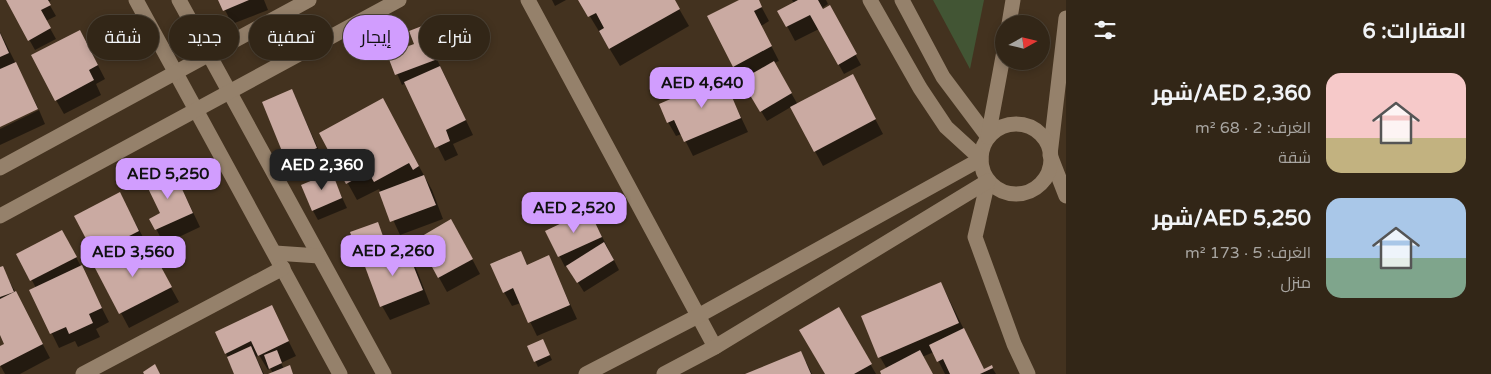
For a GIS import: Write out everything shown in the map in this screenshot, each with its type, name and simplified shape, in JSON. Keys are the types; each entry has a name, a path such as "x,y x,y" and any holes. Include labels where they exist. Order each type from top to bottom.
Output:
{"street":[{"path":"136,0 340,374"},
{"path":"179,0 187,15"},
{"path":"239,38 309,0"},
{"path":"0,216 399,0"},
{"path":"528,0 714,347"},
{"path":"870,0 920,88 946,128 980,159"},
{"path":"902,0 943,77 988,137"},
{"path":"1010,15 1013,0"},
{"path":"1066,18 1050,155 1050,166 1046,177 1029,191 1018,194 1007,193 988,181 980,159 982,148 988,137 996,129 1007,124 1031,127 1040,134 1047,144 1050,155 1066,196"},
{"path":"0,168 198,60"},
{"path":"212,60 384,374"},
{"path":"988,137 1000,70"},
{"path":"586,374 698,316 980,159"},
{"path":"664,374 714,347 988,181"},
{"path":"988,181 975,237 1014,344 1028,374"},
{"path":"275,254 319,256"},
{"path":"83,374 283,268"}],"green space":[{"path":"933,0 984,0 970,69"}],"building":[{"path":"6,0 48,0 51,5 41,10 51,28 28,41"},
{"path":"218,0 249,0 223,11"},
{"path":"578,0 675,0 680,9 609,49 599,31 604,28 596,13 588,17"},
{"path":"739,0 759,0 762,7 754,11 772,46 733,67 707,16"},
{"path":"798,0 818,0 823,9 830,5 857,54 838,65 810,15 786,27 777,11"},
{"path":"419,27 419,60 435,60 395,75 389,60 409,60 409,46 414,44 409,31"},
{"path":"80,30 87,44 87,60 95,60 98,65 89,70 94,80 55,101 31,55"},
{"path":"0,33 9,53 0,57"},
{"path":"774,61 792,93 760,112 741,80"},
{"path":"16,62 38,109 0,127 0,69"},
{"path":"440,66 466,120 446,130 450,141 435,148 404,82"},
{"path":"853,74 876,119 814,152 790,107"},
{"path":"723,76 741,118 684,142 674,120 667,123 659,104"},
{"path":"292,89 317,148 286,161 262,102"},
{"path":"383,98 419,166 413,170 409,163 374,182 368,172 346,184 319,133"},
{"path":"173,169 193,213 155,230 149,219 160,213 145,182"},
{"path":"332,172 342,198 312,211 301,185"},
{"path":"424,175 436,205 390,222 379,192"},
{"path":"120,192 139,231 94,254 74,216"},
{"path":"589,210 602,237 558,257 545,231"},
{"path":"451,219 473,259 438,278 417,239"},
{"path":"378,222 384,239 356,249 350,232"},
{"path":"62,230 77,257 30,281 16,254"},
{"path":"147,241 172,287 119,314 95,268"},
{"path":"604,242 614,260 577,283 566,266"},
{"path":"406,247 423,290 380,307 364,264"},
{"path":"521,251 527,265 549,255 570,305 528,323 513,288 503,293 490,264"},
{"path":"82,265 102,308 89,314 93,323 69,334 66,327 50,334 29,290"},
{"path":"3,266 14,292 0,297 0,267"},
{"path":"941,282 959,323 878,358 861,316"},
{"path":"16,291 43,344 0,366 0,346 4,344 0,335 0,299"},
{"path":"272,305 289,341 258,356 251,341 225,354 215,332"},
{"path":"839,307 872,364 854,374 825,374 799,330"},
{"path":"964,328 984,369 992,365 993,368 980,374 950,374 943,359 937,362 929,345"},
{"path":"543,339 550,355 534,362 527,346"},
{"path":"251,346 263,374 234,374 227,357"},
{"path":"277,350 282,363 269,369 264,355"},
{"path":"920,350 933,374 881,374 880,371"},
{"path":"801,351 811,374 745,374"},
{"path":"155,364 160,374 144,374 143,372"},
{"path":"290,365 293,374 268,374"}]}
